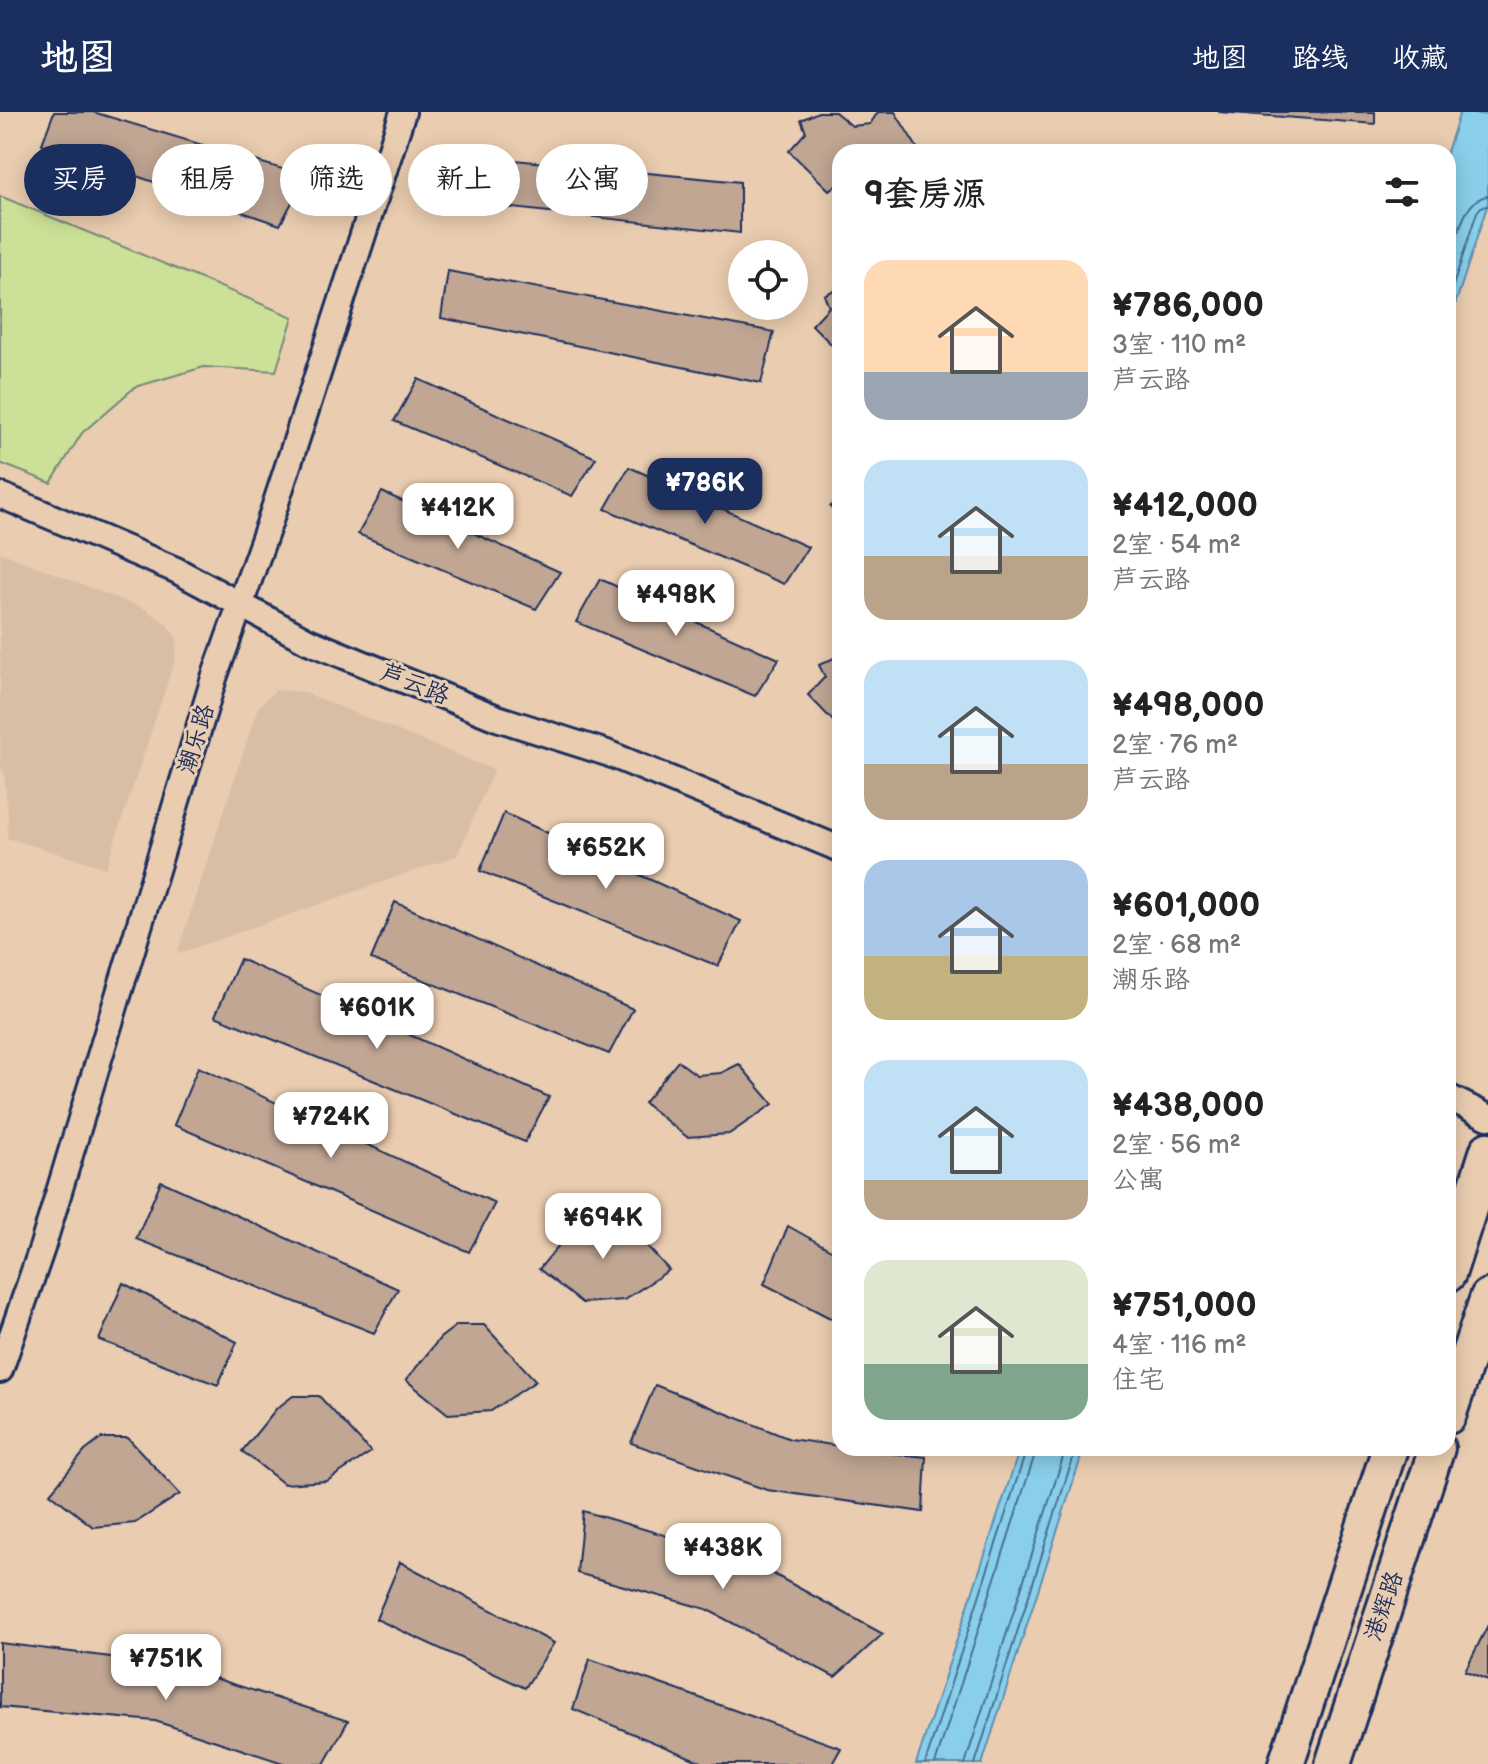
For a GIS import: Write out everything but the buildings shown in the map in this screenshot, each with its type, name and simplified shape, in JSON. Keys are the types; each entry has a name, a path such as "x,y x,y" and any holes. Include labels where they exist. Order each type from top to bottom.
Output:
{"main road":[{"path":"1456,1249 1488,1150"},
{"path":"1456,1392 1488,1297"},
{"name":"港辉路","path":"1286,1764 1387,1456"},
{"name":"港辉路","path":"1333,1764 1434,1456"}],"street":[{"name":"潮乐路","path":"0,1370 42,1248 214,678 403,112"},
{"name":"芦云路","path":"0,495 176,570 308,641 497,718 607,753 832,846"},
{"path":"1456,1101 1488,1117"}],"shaded area":[{"path":"0,552 145,609 166,623 177,639 175,660 106,868 7,838 4,773 0,767"},
{"path":"276,690 304,692 494,770 457,856 177,954 258,707"}],"green space":[{"path":"0,196 24,206 24,216 48,216 293,317 276,371 204,367 135,387 82,433 51,483 0,463"}],"water":[{"path":"1460,112 1488,115 1488,203 1456,302 1456,144 1450,144"},
{"path":"1017,1456 1081,1456 982,1764 916,1764"}]}
